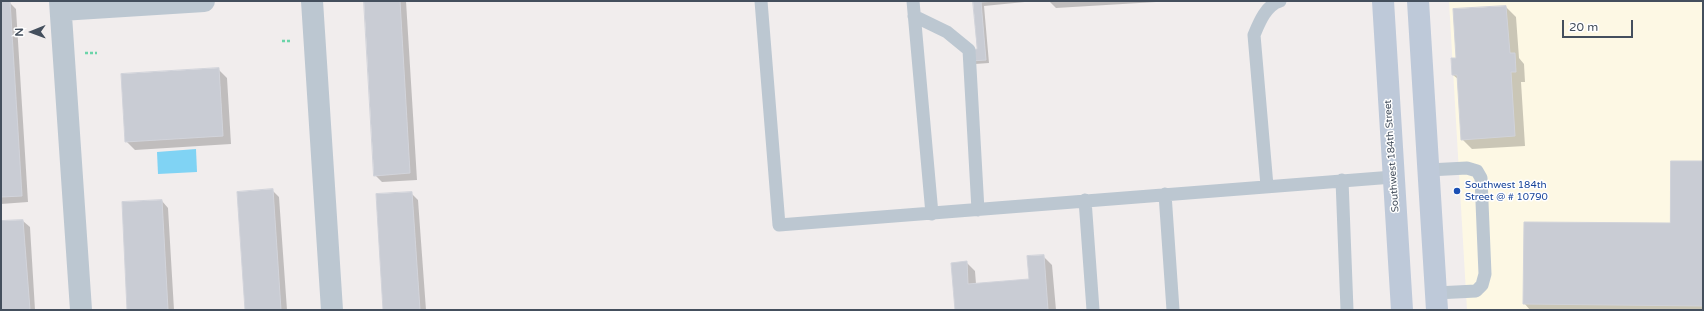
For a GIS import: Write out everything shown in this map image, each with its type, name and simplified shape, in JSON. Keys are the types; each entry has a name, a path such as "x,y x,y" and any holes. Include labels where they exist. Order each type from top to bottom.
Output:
{"main road":[{"name":"Southwest 184th Street","path":"1383,1 1402,310"},
{"path":"1418,1 1436,302"}],"street":[{"path":"81,310 61,5 198,1"},
{"path":"312,1 332,310"}],"lane":[{"path":"761,1 779,225 1393,177"},
{"path":"913,1 932,214"},
{"path":"1267,186 1254,35 1262,16 1276,2 1280,1"},
{"path":"914,16 947,32 969,50 978,210"},
{"path":"1428,170 1467,168 1477,171 1481,178 1485,274 1482,285 1476,291 1436,302"},
{"path":"1342,180 1347,310"},
{"path":"1165,194 1173,310"},
{"path":"1085,200 1093,310"}],"shaded area":[{"path":"1449,1 1703,1 1703,310 1467,310"}],"water":[{"path":"196,149 197,172 158,174 157,152"}],"building":[{"path":"10,1 22,196 1,197 1,2"},
{"path":"364,1 400,1 410,173 374,176"},
{"path":"973,1 996,1 981,2 986,60 971,61 970,50 977,49"},
{"path":"1506,6 1510,53 1515,53 1516,72 1511,72 1515,136 1461,140 1457,75 1452,75 1451,58 1456,58 1453,9"},
{"path":"219,68 223,136 125,142 121,74"},
{"path":"1671,161 1703,161 1703,306 1523,304 1524,222 1670,223"},
{"path":"273,189 281,310 245,310 237,192"},
{"path":"412,192 420,310 383,310 376,194"},
{"path":"162,200 168,310 127,310 122,202"},
{"path":"23,220 30,310 1,310 1,221"},
{"path":"1044,255 1048,310 955,310 951,263 967,261 968,284 1029,279 1027,256"}],"place":[{"name":"Southwest 184th Street @ # 10790","path":"1457,191"}]}
